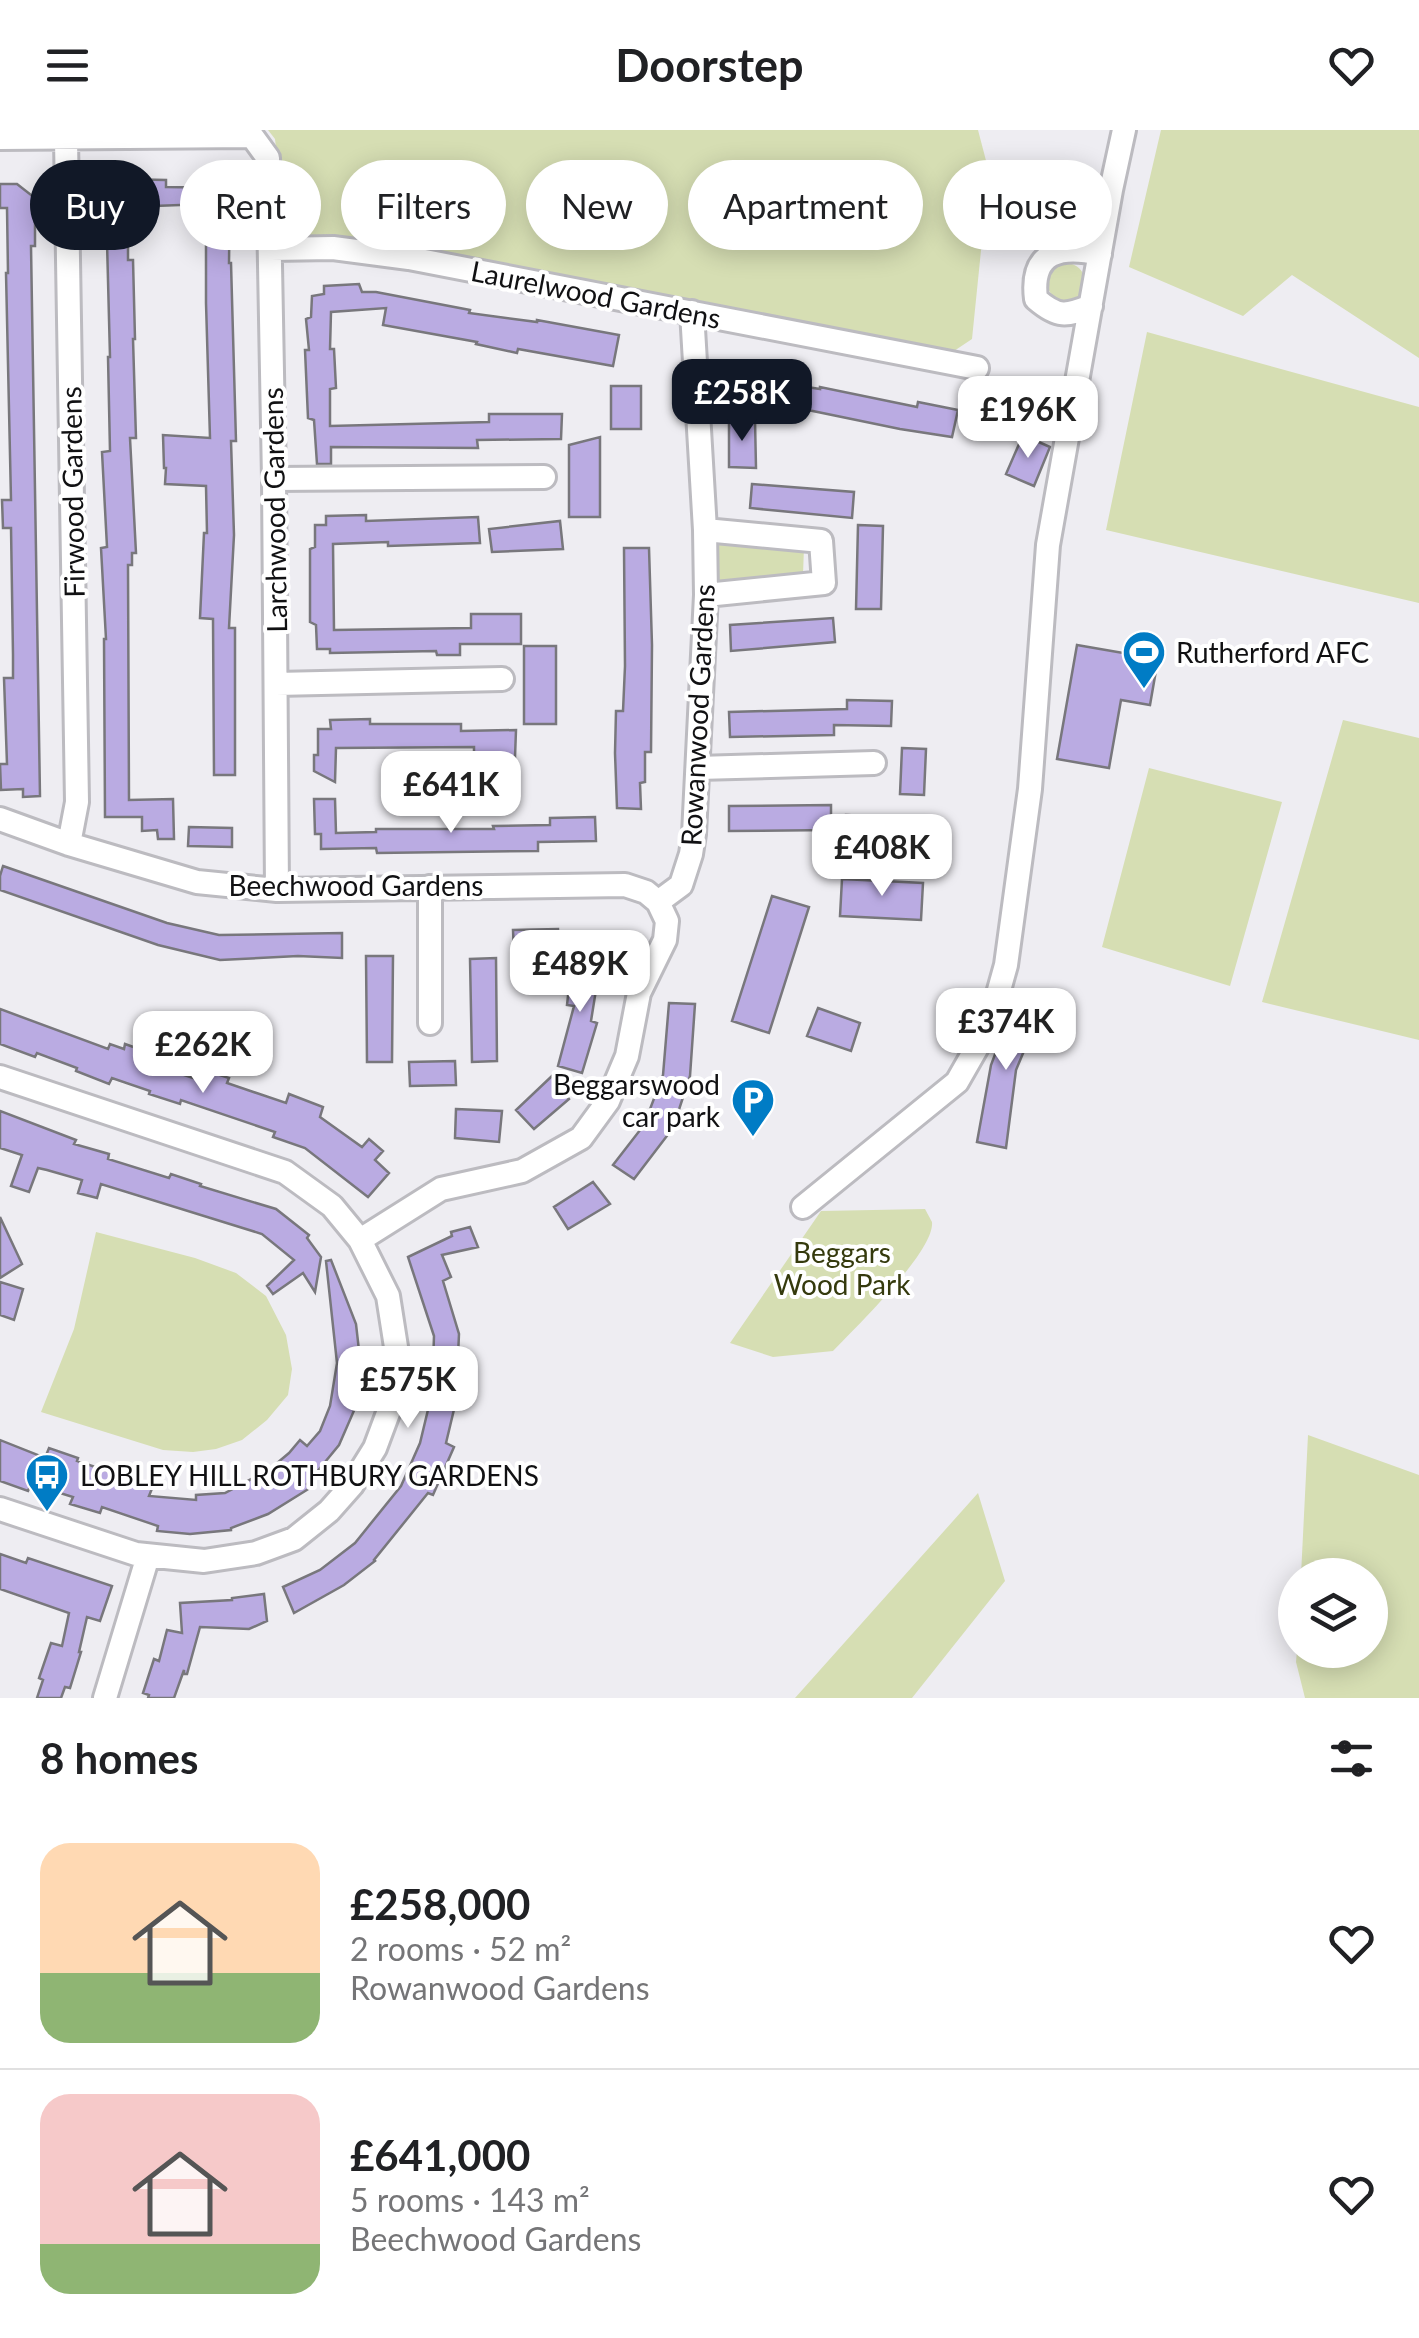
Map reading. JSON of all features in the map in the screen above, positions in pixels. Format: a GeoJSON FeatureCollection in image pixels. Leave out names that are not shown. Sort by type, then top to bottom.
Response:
{"type":"FeatureCollection","features":[{"type":"Feature","properties":{"kind":"street"},"geometry":{"type":"LineString","coordinates":[[802,1207],[957,1082],[989,1026],[1006,964],[1030,790],[1048,545],[1124,130]]}},
{"type":"Feature","properties":{"kind":"street","name":"Larchwood Gardens"},"geometry":{"type":"LineString","coordinates":[[66,138],[252,136],[268,160]]}},
{"type":"Feature","properties":{"kind":"street"},"geometry":{"type":"LineString","coordinates":[[0,138],[66,138]]}},
{"type":"Feature","properties":{"kind":"street","name":"Firwood Gardens"},"geometry":{"type":"LineString","coordinates":[[66,138],[77,802],[69,844]]}},
{"type":"Feature","properties":{"kind":"street","name":"Laurelwood Gardens"},"geometry":{"type":"LineString","coordinates":[[321,248],[409,258],[977,368]]}},
{"type":"Feature","properties":{"kind":"street"},"geometry":{"type":"LineString","coordinates":[[1091,306],[1070,314],[1051,312],[1036,299],[1034,279],[1041,262],[1053,254],[1071,248],[1100,254]]}},
{"type":"Feature","properties":{"kind":"street","name":"Larchwood Gardens"},"geometry":{"type":"LineString","coordinates":[[271,250],[278,890]]}},
{"type":"Feature","properties":{"kind":"street","name":"Rowanwood Gardens"},"geometry":{"type":"LineString","coordinates":[[658,902],[680,885],[691,854],[698,768],[706,595],[692,312]]}},
{"type":"Feature","properties":{"kind":"street"},"geometry":{"type":"LineString","coordinates":[[274,479],[544,477]]}},
{"type":"Feature","properties":{"kind":"street"},"geometry":{"type":"LineString","coordinates":[[705,530],[821,541],[824,583],[706,595]]}},
{"type":"Feature","properties":{"kind":"street"},"geometry":{"type":"LineString","coordinates":[[276,684],[502,679]]}},
{"type":"Feature","properties":{"kind":"street"},"geometry":{"type":"LineString","coordinates":[[698,768],[874,763]]}},
{"type":"Feature","properties":{"kind":"street","name":"Beechwood Gardens"},"geometry":{"type":"LineString","coordinates":[[0,820],[197,882],[278,890],[625,885],[646,892],[658,902]]}},
{"type":"Feature","properties":{"kind":"street"},"geometry":{"type":"LineString","coordinates":[[430,887],[430,1023]]}},
{"type":"Feature","properties":{"kind":"street"},"geometry":{"type":"LineString","coordinates":[[360,1240],[441,1189],[522,1170],[581,1138],[608,1101],[627,1056],[639,992],[665,940],[667,921],[658,902]]}},
{"type":"Feature","properties":{"kind":"street"},"geometry":{"type":"LineString","coordinates":[[0,1077],[285,1172],[332,1206],[360,1240],[388,1296],[396,1347],[394,1397],[375,1448],[329,1511],[294,1538],[256,1553],[204,1561],[148,1556],[0,1509]]}},
{"type":"Feature","properties":{"kind":"street"},"geometry":{"type":"LineString","coordinates":[[105,1698],[148,1556]]}},
{"type":"Feature","properties":{"kind":"green space"},"geometry":{"type":"Polygon","coordinates":[[[268,130],[978,130],[986,160],[943,160],[943,250],[981,250],[972,339],[951,353],[611,287],[394,250],[506,250],[506,160],[341,160],[341,241],[321,238],[321,160],[277,160],[275,139],[268,130]]]}},
{"type":"Feature","properties":{"kind":"green space"},"geometry":{"type":"Polygon","coordinates":[[[1161,130],[1419,130],[1419,358],[1292,275],[1243,316],[1129,267],[1161,130]]]}},
{"type":"Feature","properties":{"kind":"green space"},"geometry":{"type":"Polygon","coordinates":[[[1066,263],[1080,268],[1085,282],[1080,296],[1066,301],[1052,296],[1047,282],[1052,268],[1066,263]]]}},
{"type":"Feature","properties":{"kind":"green space"},"geometry":{"type":"Polygon","coordinates":[[[1147,332],[1419,407],[1419,603],[1106,530],[1147,332]]]}},
{"type":"Feature","properties":{"kind":"green space"},"geometry":{"type":"Polygon","coordinates":[[[713,541],[804,547],[803,575],[714,583],[713,541]]]}},
{"type":"Feature","properties":{"kind":"green space"},"geometry":{"type":"Polygon","coordinates":[[[1343,720],[1419,738],[1419,1040],[1262,1002],[1343,720]]]}},
{"type":"Feature","properties":{"kind":"green space"},"geometry":{"type":"Polygon","coordinates":[[[1149,768],[1282,802],[1230,986],[1102,947],[1149,768]]]}},
{"type":"Feature","properties":{"kind":"green space","name":"Beggars Wood Park"},"geometry":{"type":"Polygon","coordinates":[[[925,1209],[932,1222],[921,1251],[892,1289],[833,1351],[773,1357],[730,1343],[821,1211],[925,1209]]]}},
{"type":"Feature","properties":{"kind":"green space"},"geometry":{"type":"Polygon","coordinates":[[[96,1232],[236,1273],[266,1296],[286,1335],[292,1369],[288,1395],[267,1420],[242,1440],[193,1452],[163,1450],[41,1412],[74,1329],[96,1232]]]}},
{"type":"Feature","properties":{"kind":"green space"},"geometry":{"type":"Polygon","coordinates":[[[1308,1435],[1419,1475],[1419,1698],[1305,1698],[1298,1668],[1388,1668],[1388,1558],[1302,1558],[1308,1435]]]}},
{"type":"Feature","properties":{"kind":"green space"},"geometry":{"type":"Polygon","coordinates":[[[978,1493],[1005,1581],[912,1698],[795,1698],[978,1493]]]}},
{"type":"Feature","properties":{"kind":"building"},"geometry":{"type":"Polygon","coordinates":[[[160,180],[166,180],[166,187],[180,187],[180,205],[160,206],[160,180]]]}},
{"type":"Feature","properties":{"kind":"building"},"geometry":{"type":"Polygon","coordinates":[[[0,184],[17,184],[30,194],[40,796],[23,797],[23,789],[1,790],[0,764],[7,764],[4,678],[13,678],[13,655],[11,528],[3,528],[2,500],[11,500],[7,208],[0,208],[0,184]]]}},
{"type":"Feature","properties":{"kind":"building"},"geometry":{"type":"Polygon","coordinates":[[[107,250],[128,250],[128,260],[133,260],[136,438],[130,438],[136,553],[132,553],[132,565],[128,565],[129,800],[173,799],[174,839],[158,839],[157,830],[142,831],[142,817],[105,817],[106,639],[101,548],[107,547],[102,452],[110,451],[107,250]]]}},
{"type":"Feature","properties":{"kind":"building"},"geometry":{"type":"Polygon","coordinates":[[[206,250],[229,250],[236,441],[231,441],[234,535],[229,628],[235,628],[235,775],[214,775],[213,619],[200,618],[207,533],[206,486],[165,484],[164,468],[163,435],[210,438],[206,250]]]}},
{"type":"Feature","properties":{"kind":"building"},"geometry":{"type":"Polygon","coordinates":[[[359,284],[362,292],[470,310],[469,313],[619,335],[613,366],[518,349],[517,353],[383,325],[386,308],[331,312],[330,349],[334,349],[336,388],[330,389],[330,426],[489,422],[489,414],[562,414],[561,439],[477,440],[478,448],[331,447],[331,464],[317,464],[314,420],[308,418],[306,319],[311,317],[312,296],[324,294],[324,286],[359,284]]]}},
{"type":"Feature","properties":{"kind":"building"},"geometry":{"type":"Polygon","coordinates":[[[768,381],[820,387],[917,407],[918,402],[958,410],[952,437],[803,409],[801,417],[763,410],[768,381]]]}},
{"type":"Feature","properties":{"kind":"building"},"geometry":{"type":"Polygon","coordinates":[[[611,386],[641,386],[641,429],[611,429],[611,386]]]}},
{"type":"Feature","properties":{"kind":"building"},"geometry":{"type":"Polygon","coordinates":[[[729,420],[755,420],[756,468],[729,467],[729,420]]]}},
{"type":"Feature","properties":{"kind":"building"},"geometry":{"type":"Polygon","coordinates":[[[1023,435],[1050,447],[1034,486],[1006,474],[1023,435]]]}},
{"type":"Feature","properties":{"kind":"building"},"geometry":{"type":"Polygon","coordinates":[[[600,437],[600,517],[569,517],[569,445],[600,437]]]}},
{"type":"Feature","properties":{"kind":"building"},"geometry":{"type":"Polygon","coordinates":[[[752,484],[854,492],[852,518],[750,508],[752,484]]]}},
{"type":"Feature","properties":{"kind":"building"},"geometry":{"type":"Polygon","coordinates":[[[366,515],[366,521],[478,517],[480,543],[333,544],[334,630],[471,628],[471,614],[521,614],[521,644],[460,644],[460,655],[437,655],[436,651],[330,653],[330,649],[317,649],[316,625],[310,622],[310,549],[315,547],[315,525],[326,525],[326,516],[366,515]]]}},
{"type":"Feature","properties":{"kind":"building"},"geometry":{"type":"Polygon","coordinates":[[[560,521],[563,549],[492,552],[489,529],[560,521]]]}},
{"type":"Feature","properties":{"kind":"building"},"geometry":{"type":"Polygon","coordinates":[[[858,525],[883,526],[881,609],[856,609],[858,525]]]}},
{"type":"Feature","properties":{"kind":"building"},"geometry":{"type":"Polygon","coordinates":[[[624,548],[649,548],[651,752],[645,752],[641,809],[617,808],[616,711],[623,711],[625,666],[624,548]]]}},
{"type":"Feature","properties":{"kind":"building"},"geometry":{"type":"Polygon","coordinates":[[[833,618],[835,642],[731,651],[730,625],[833,618]]]}},
{"type":"Feature","properties":{"kind":"building"},"geometry":{"type":"Polygon","coordinates":[[[1077,645],[1158,659],[1150,705],[1121,700],[1109,768],[1057,759],[1077,645]]]}},
{"type":"Feature","properties":{"kind":"building"},"geometry":{"type":"Polygon","coordinates":[[[524,646],[556,646],[556,724],[524,724],[524,646]]]}},
{"type":"Feature","properties":{"kind":"building"},"geometry":{"type":"Polygon","coordinates":[[[847,700],[892,701],[891,726],[834,725],[834,735],[730,737],[729,712],[847,709],[847,700]]]}},
{"type":"Feature","properties":{"kind":"building"},"geometry":{"type":"Polygon","coordinates":[[[370,719],[370,724],[461,724],[461,731],[516,730],[515,757],[474,758],[474,747],[336,748],[335,782],[314,771],[318,729],[331,729],[330,720],[370,719]]]}},
{"type":"Feature","properties":{"kind":"building"},"geometry":{"type":"Polygon","coordinates":[[[902,748],[926,749],[924,795],[900,794],[902,748]]]}},
{"type":"Feature","properties":{"kind":"building"},"geometry":{"type":"Polygon","coordinates":[[[314,799],[335,799],[336,833],[494,829],[493,826],[550,825],[550,818],[595,817],[596,841],[538,842],[538,851],[377,853],[376,848],[321,849],[321,834],[315,834],[314,799]]]}},
{"type":"Feature","properties":{"kind":"building"},"geometry":{"type":"Polygon","coordinates":[[[831,805],[831,830],[729,831],[729,806],[831,805]]]}},
{"type":"Feature","properties":{"kind":"building"},"geometry":{"type":"Polygon","coordinates":[[[846,815],[890,817],[890,841],[845,839],[846,815]]]}},
{"type":"Feature","properties":{"kind":"building"},"geometry":{"type":"Polygon","coordinates":[[[189,827],[232,828],[232,847],[188,846],[189,827]]]}},
{"type":"Feature","properties":{"kind":"building"},"geometry":{"type":"Polygon","coordinates":[[[3,866],[167,923],[219,935],[342,933],[342,958],[220,960],[158,945],[0,890],[3,866]]]}},
{"type":"Feature","properties":{"kind":"building"},"geometry":{"type":"Polygon","coordinates":[[[842,879],[923,883],[921,920],[840,916],[842,879]]]}},
{"type":"Feature","properties":{"kind":"building"},"geometry":{"type":"Polygon","coordinates":[[[772,896],[809,907],[769,1033],[732,1021],[772,896]]]}},
{"type":"Feature","properties":{"kind":"building"},"geometry":{"type":"Polygon","coordinates":[[[558,929],[559,953],[514,953],[513,930],[558,929]]]}},
{"type":"Feature","properties":{"kind":"building"},"geometry":{"type":"Polygon","coordinates":[[[366,956],[393,956],[392,1062],[367,1062],[366,956]]]}},
{"type":"Feature","properties":{"kind":"building"},"geometry":{"type":"Polygon","coordinates":[[[496,958],[497,1061],[472,1062],[470,959],[496,958]]]}},
{"type":"Feature","properties":{"kind":"building"},"geometry":{"type":"Polygon","coordinates":[[[572,960],[600,965],[591,1021],[597,1023],[582,1073],[558,1066],[574,1006],[567,1005],[572,960]]]}},
{"type":"Feature","properties":{"kind":"building"},"geometry":{"type":"Polygon","coordinates":[[[1017,996],[1042,1008],[1016,1070],[1006,1148],[977,1142],[991,1065],[1017,996]]]}},
{"type":"Feature","properties":{"kind":"building"},"geometry":{"type":"Polygon","coordinates":[[[669,1003],[695,1004],[690,1076],[673,1128],[634,1179],[613,1165],[644,1125],[663,1075],[669,1003]]]}},
{"type":"Feature","properties":{"kind":"building"},"geometry":{"type":"Polygon","coordinates":[[[818,1008],[860,1023],[851,1051],[807,1036],[818,1008]]]}},
{"type":"Feature","properties":{"kind":"building"},"geometry":{"type":"Polygon","coordinates":[[[0,1009],[108,1049],[110,1044],[124,1049],[125,1044],[156,1055],[155,1058],[175,1065],[172,1071],[208,1083],[211,1072],[229,1078],[227,1083],[286,1103],[289,1094],[323,1107],[320,1117],[362,1147],[369,1139],[383,1151],[375,1160],[389,1173],[368,1197],[305,1148],[273,1137],[275,1132],[181,1100],[180,1104],[149,1094],[150,1091],[112,1078],[109,1084],[37,1053],[35,1057],[0,1044],[0,1009]]]}},
{"type":"Feature","properties":{"kind":"building"},"geometry":{"type":"Polygon","coordinates":[[[455,1061],[456,1085],[410,1086],[409,1062],[455,1061]]]}},
{"type":"Feature","properties":{"kind":"building"},"geometry":{"type":"Polygon","coordinates":[[[552,1076],[569,1099],[534,1129],[516,1110],[552,1076]]]}},
{"type":"Feature","properties":{"kind":"building"},"geometry":{"type":"Polygon","coordinates":[[[456,1109],[502,1111],[499,1142],[455,1138],[456,1109]]]}},
{"type":"Feature","properties":{"kind":"building"},"geometry":{"type":"Polygon","coordinates":[[[0,1111],[76,1140],[74,1144],[109,1154],[108,1159],[169,1178],[171,1174],[276,1209],[309,1235],[307,1238],[321,1257],[315,1292],[303,1273],[273,1294],[267,1286],[294,1260],[262,1234],[101,1184],[97,1198],[78,1193],[82,1180],[38,1168],[29,1192],[11,1186],[22,1155],[0,1148],[0,1111]]]}},
{"type":"Feature","properties":{"kind":"building"},"geometry":{"type":"Polygon","coordinates":[[[593,1182],[610,1204],[568,1229],[554,1207],[593,1182]]]}},
{"type":"Feature","properties":{"kind":"building"},"geometry":{"type":"Polygon","coordinates":[[[0,1217],[22,1264],[0,1278],[0,1217]]]}},
{"type":"Feature","properties":{"kind":"building"},"geometry":{"type":"Polygon","coordinates":[[[470,1227],[478,1247],[442,1255],[451,1277],[443,1281],[459,1334],[456,1401],[446,1443],[454,1447],[433,1495],[428,1493],[375,1561],[344,1585],[294,1613],[283,1587],[320,1570],[355,1543],[401,1486],[420,1443],[432,1393],[434,1336],[408,1257],[452,1236],[451,1232],[470,1227]]]}},
{"type":"Feature","properties":{"kind":"building"},"geometry":{"type":"Polygon","coordinates":[[[331,1260],[356,1324],[361,1368],[356,1406],[339,1445],[307,1484],[310,1488],[268,1514],[231,1530],[190,1534],[157,1531],[158,1526],[102,1507],[100,1513],[70,1504],[73,1497],[31,1484],[28,1491],[0,1481],[0,1440],[45,1458],[49,1448],[153,1486],[149,1496],[196,1500],[196,1495],[225,1493],[270,1469],[300,1440],[307,1446],[320,1431],[330,1406],[337,1363],[326,1261],[331,1260]]]}},
{"type":"Feature","properties":{"kind":"building"},"geometry":{"type":"Polygon","coordinates":[[[0,1282],[23,1289],[14,1320],[0,1315],[0,1282]]]}},
{"type":"Feature","properties":{"kind":"building"},"geometry":{"type":"Polygon","coordinates":[[[0,1554],[26,1563],[28,1558],[112,1586],[100,1621],[87,1617],[70,1688],[65,1687],[61,1698],[37,1698],[51,1643],[62,1646],[69,1613],[0,1589],[0,1554]]]}},
{"type":"Feature","properties":{"kind":"building"},"geometry":{"type":"Polygon","coordinates":[[[264,1594],[267,1621],[249,1629],[200,1627],[187,1674],[184,1670],[174,1698],[148,1698],[143,1693],[154,1659],[159,1661],[167,1630],[182,1633],[180,1603],[264,1594]]]}},
{"type":"Feature","properties":{"kind":"place","name":"Rutherford AFC"},"geometry":{"type":"Point","coordinates":[1144,690]}},
{"type":"Feature","properties":{"kind":"place","name":"Beggarswood car park"},"geometry":{"type":"Point","coordinates":[753,1138]}},
{"type":"Feature","properties":{"kind":"place","name":"LOBLEY HILL ROTHBURY GARDENS"},"geometry":{"type":"Point","coordinates":[47,1513]}}]}
